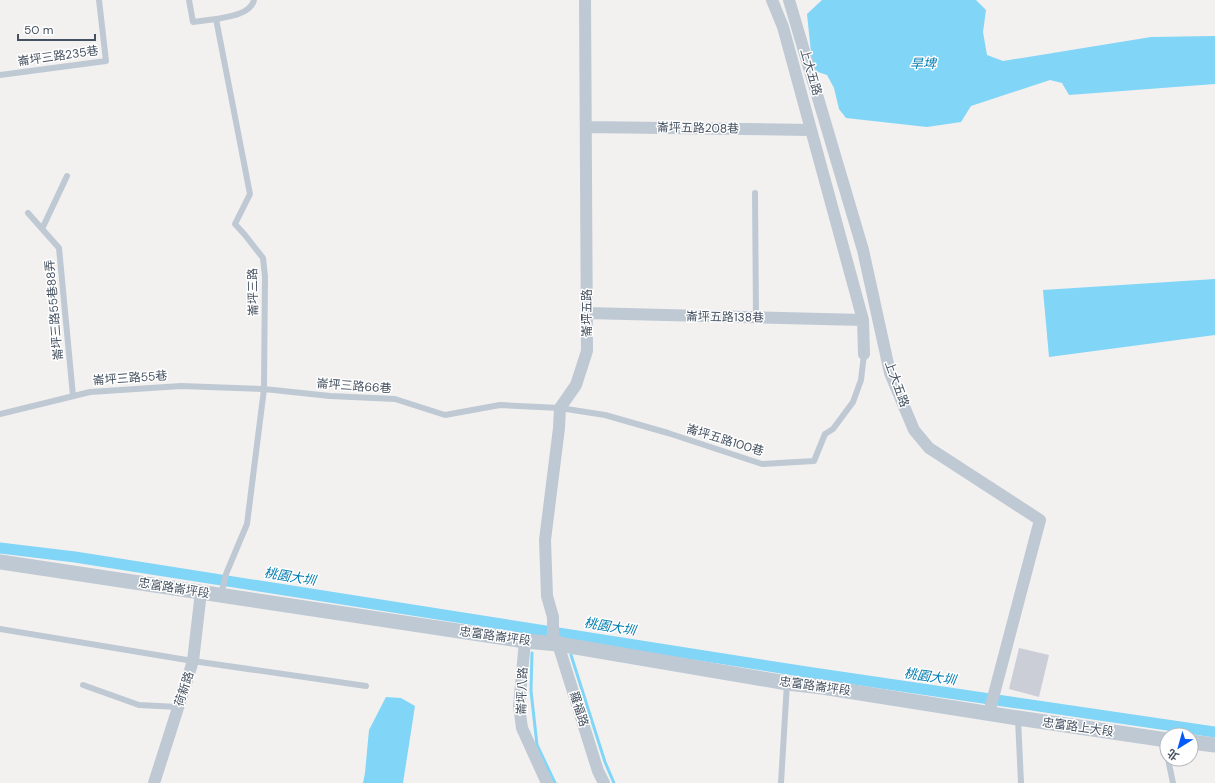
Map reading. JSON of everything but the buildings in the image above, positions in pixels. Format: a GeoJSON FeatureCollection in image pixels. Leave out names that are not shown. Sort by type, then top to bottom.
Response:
{"type":"FeatureCollection","features":[{"type":"Feature","properties":{"kind":"street","name":"崙坪五路"},"geometry":{"type":"LineString","coordinates":[[553,617],[547,596],[545,540],[560,408],[576,385],[587,351],[585,0]]}},
{"type":"Feature","properties":{"kind":"street"},"geometry":{"type":"LineString","coordinates":[[772,0],[783,27],[863,320],[864,354]]}},
{"type":"Feature","properties":{"kind":"street","name":"上大五路"},"geometry":{"type":"LineString","coordinates":[[789,0],[863,250],[890,373],[914,430],[929,448],[1040,520],[990,711]]}},
{"type":"Feature","properties":{"kind":"street","name":"崙坪五路208巷"},"geometry":{"type":"LineString","coordinates":[[586,127],[811,130]]}},
{"type":"Feature","properties":{"kind":"street","name":"崙坪五路138巷"},"geometry":{"type":"LineString","coordinates":[[587,313],[863,320]]}},
{"type":"Feature","properties":{"kind":"street","name":"忠富路崙坪段"},"geometry":{"type":"LineString","coordinates":[[0,562],[200,592],[221,593],[525,641],[555,640],[787,683],[990,711]]}},
{"type":"Feature","properties":{"kind":"street","name":"荷新路"},"geometry":{"type":"LineString","coordinates":[[154,783],[193,661],[200,592]]}},
{"type":"Feature","properties":{"kind":"street","name":"羅福路"},"geometry":{"type":"LineString","coordinates":[[553,617],[555,640],[598,770],[604,783]]}},
{"type":"Feature","properties":{"kind":"street","name":"崙坪八路"},"geometry":{"type":"LineString","coordinates":[[525,641],[519,706],[522,728],[547,783]]}},
{"type":"Feature","properties":{"kind":"street","name":"忠富路上大段"},"geometry":{"type":"LineString","coordinates":[[990,711],[1018,718],[1159,739]]}},
{"type":"Feature","properties":{"kind":"street"},"geometry":{"type":"LineString","coordinates":[[1199,743],[1215,745]]}},
{"type":"Feature","properties":{"kind":"lane","name":"崙坪三路235巷"},"geometry":{"type":"LineString","coordinates":[[0,76],[106,61],[99,0]]}},
{"type":"Feature","properties":{"kind":"lane"},"geometry":{"type":"LineString","coordinates":[[189,0],[193,22],[241,14],[253,4],[254,0]]}},
{"type":"Feature","properties":{"kind":"lane","name":"崙坪三路"},"geometry":{"type":"LineString","coordinates":[[216,19],[250,194],[235,224],[263,258],[265,276],[264,389],[247,524],[226,574],[221,593]]}},
{"type":"Feature","properties":{"kind":"lane"},"geometry":{"type":"LineString","coordinates":[[42,229],[67,176]]}},
{"type":"Feature","properties":{"kind":"lane"},"geometry":{"type":"LineString","coordinates":[[755,193],[756,317]]}},
{"type":"Feature","properties":{"kind":"lane","name":"崙坪三路55巷88弄"},"geometry":{"type":"LineString","coordinates":[[28,213],[59,248],[73,396]]}},
{"type":"Feature","properties":{"kind":"lane","name":"崙坪五路100巷"},"geometry":{"type":"LineString","coordinates":[[560,408],[605,415],[668,433],[762,464],[814,461],[825,434],[833,428],[853,402],[861,380],[864,354]]}},
{"type":"Feature","properties":{"kind":"lane","name":"崙坪三路55巷"},"geometry":{"type":"LineString","coordinates":[[0,414],[90,392],[181,386],[264,389]]}},
{"type":"Feature","properties":{"kind":"lane","name":"崙坪三路66巷"},"geometry":{"type":"LineString","coordinates":[[264,389],[330,396],[395,399],[445,415],[500,405],[560,408]]}},
{"type":"Feature","properties":{"kind":"lane"},"geometry":{"type":"LineString","coordinates":[[0,629],[193,661],[366,686]]}},
{"type":"Feature","properties":{"kind":"lane"},"geometry":{"type":"LineString","coordinates":[[781,783],[787,683]]}},
{"type":"Feature","properties":{"kind":"lane"},"geometry":{"type":"LineString","coordinates":[[83,685],[139,705],[178,707]]}},
{"type":"Feature","properties":{"kind":"lane"},"geometry":{"type":"LineString","coordinates":[[1018,718],[1021,783]]}},
{"type":"Feature","properties":{"kind":"lane"},"geometry":{"type":"LineString","coordinates":[[1169,767],[1173,783]]}},
{"type":"Feature","properties":{"kind":"water","name":"旱埤"},"geometry":{"type":"Polygon","coordinates":[[[822,0],[976,0],[986,10],[983,32],[987,55],[1003,61],[1151,37],[1215,36],[1215,84],[1069,95],[1062,83],[1050,80],[971,106],[961,122],[927,127],[846,118],[839,109],[834,88],[827,75],[815,71],[812,62],[807,14],[822,0]]]}},
{"type":"Feature","properties":{"kind":"water"},"geometry":{"type":"Polygon","coordinates":[[[1215,279],[1215,335],[1049,357],[1043,290],[1215,279]]]}},
{"type":"Feature","properties":{"kind":"water"},"geometry":{"type":"Polygon","coordinates":[[[386,697],[401,698],[415,706],[403,783],[363,783],[369,730],[386,697]]]}},
{"type":"Feature","properties":{"kind":"waterway","name":"桃園大圳"},"geometry":{"type":"LineString","coordinates":[[0,548],[75,557],[813,673],[1215,732]]}},
{"type":"Feature","properties":{"kind":"waterway","name":"桃園大圳"},"geometry":{"type":"LineString","coordinates":[[534,633],[535,628]]}},
{"type":"Feature","properties":{"kind":"waterway","name":"桃園大圳"},"geometry":{"type":"LineString","coordinates":[[564,633],[566,638]]}},
{"type":"Feature","properties":{"kind":"waterway"},"geometry":{"type":"LineString","coordinates":[[532,653],[531,691],[537,745],[555,783]]}},
{"type":"Feature","properties":{"kind":"waterway"},"geometry":{"type":"LineString","coordinates":[[571,655],[605,762],[614,783]]}}]}
